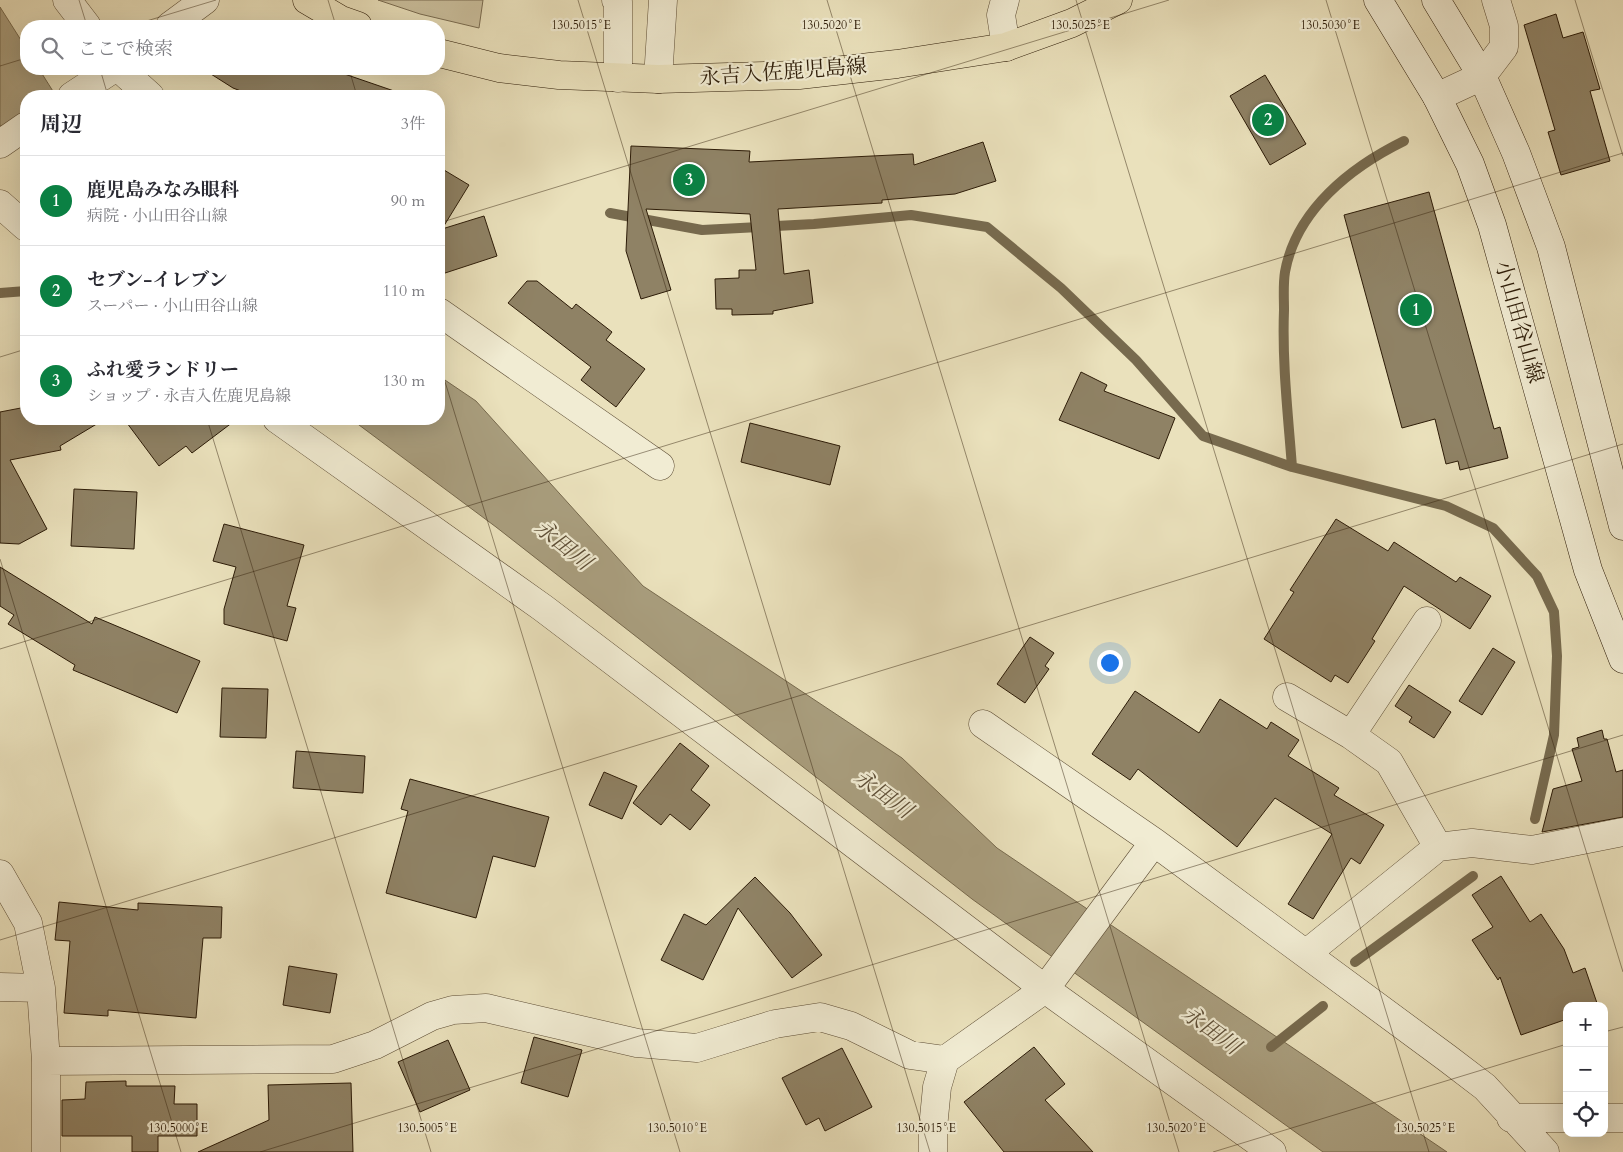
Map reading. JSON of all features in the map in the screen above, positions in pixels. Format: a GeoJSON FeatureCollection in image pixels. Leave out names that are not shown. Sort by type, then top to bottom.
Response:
{"type":"FeatureCollection","features":[{"type":"Feature","properties":{"kind":"main road"},"geometry":{"type":"LineString","coordinates":[[307,0],[341,20]]}},
{"type":"Feature","properties":{"kind":"main road","name":"永吉入佐鹿児島線"},"geometry":{"type":"LineString","coordinates":[[445,54],[500,68],[559,75],[658,80],[798,75],[897,64],[1006,47],[1072,23],[1118,0]]}},
{"type":"Feature","properties":{"kind":"street"},"geometry":{"type":"LineString","coordinates":[[67,0],[82,20]]}},
{"type":"Feature","properties":{"kind":"street"},"geometry":{"type":"LineString","coordinates":[[178,20],[205,0]]}},
{"type":"Feature","properties":{"kind":"street"},"geometry":{"type":"LineString","coordinates":[[616,0],[618,2],[618,78]]}},
{"type":"Feature","properties":{"kind":"street"},"geometry":{"type":"LineString","coordinates":[[658,80],[663,0]]}},
{"type":"Feature","properties":{"kind":"street"},"geometry":{"type":"LineString","coordinates":[[1005,0],[1001,15],[1006,47]]}},
{"type":"Feature","properties":{"kind":"street","name":"小山田谷山線"},"geometry":{"type":"LineString","coordinates":[[1378,0],[1436,97],[1470,164],[1492,225],[1588,570],[1623,659]]}},
{"type":"Feature","properties":{"kind":"street"},"geometry":{"type":"LineString","coordinates":[[1436,0],[1482,76],[1516,153],[1551,247],[1623,526]]}},
{"type":"Feature","properties":{"kind":"street"},"geometry":{"type":"LineString","coordinates":[[1436,97],[1482,76],[1504,47],[1504,26],[1496,0]]}},
{"type":"Feature","properties":{"kind":"street"},"geometry":{"type":"LineString","coordinates":[[81,90],[104,75]]}},
{"type":"Feature","properties":{"kind":"street"},"geometry":{"type":"LineString","coordinates":[[127,75],[143,90]]}},
{"type":"Feature","properties":{"kind":"street"},"geometry":{"type":"LineString","coordinates":[[0,144],[20,130]]}},
{"type":"Feature","properties":{"kind":"street"},"geometry":{"type":"LineString","coordinates":[[0,204],[20,222]]}},
{"type":"Feature","properties":{"kind":"street"},"geometry":{"type":"LineString","coordinates":[[445,316],[660,466]]}},
{"type":"Feature","properties":{"kind":"street"},"geometry":{"type":"LineString","coordinates":[[285,425],[543,608],[1045,989],[1272,1152]]}},
{"type":"Feature","properties":{"kind":"street"},"geometry":{"type":"LineString","coordinates":[[1351,735],[1428,621]]}},
{"type":"Feature","properties":{"kind":"street"},"geometry":{"type":"LineString","coordinates":[[1287,697],[1351,735],[1390,762],[1438,847]]}},
{"type":"Feature","properties":{"kind":"street"},"geometry":{"type":"LineString","coordinates":[[983,724],[1154,842],[1307,953],[1485,1087],[1511,1118],[1545,1152]]}},
{"type":"Feature","properties":{"kind":"street"},"geometry":{"type":"LineString","coordinates":[[1307,953],[1438,847],[1472,843],[1532,850],[1623,832]]}},
{"type":"Feature","properties":{"kind":"street"},"geometry":{"type":"LineString","coordinates":[[933,1152],[937,1087],[945,1060],[1045,989],[1154,842]]}},
{"type":"Feature","properties":{"kind":"street"},"geometry":{"type":"LineString","coordinates":[[0,874],[28,923],[41,988],[46,1061],[46,1152]]}},
{"type":"Feature","properties":{"kind":"street"},"geometry":{"type":"LineString","coordinates":[[0,987],[41,988]]}},
{"type":"Feature","properties":{"kind":"street"},"geometry":{"type":"LineString","coordinates":[[46,1061],[333,1059],[376,1044],[432,1016],[453,1010],[486,1008],[637,1042],[697,1048],[775,1024],[820,1018],[851,1026],[910,1055],[945,1060]]}},
{"type":"Feature","properties":{"kind":"street"},"geometry":{"type":"LineString","coordinates":[[1511,1118],[1563,1118]]}},
{"type":"Feature","properties":{"kind":"street"},"geometry":{"type":"LineString","coordinates":[[1608,1118],[1623,1118]]}},
{"type":"Feature","properties":{"kind":"shaded area"},"geometry":{"type":"Polygon","coordinates":[[[378,0],[483,0],[479,28],[420,14],[378,0]]]}},
{"type":"Feature","properties":{"kind":"water"},"geometry":{"type":"Polygon","coordinates":[[[0,7],[20,39],[20,75],[43,75],[52,90],[20,90],[20,143],[0,125],[0,7]]]}},
{"type":"Feature","properties":{"kind":"water","name":"永田川"},"geometry":{"type":"Polygon","coordinates":[[[445,380],[476,401],[643,586],[902,758],[997,848],[1447,1152],[1323,1152],[972,899],[496,527],[359,425],[445,425],[445,380]]]}},
{"type":"Feature","properties":{"kind":"building"},"geometry":{"type":"Polygon","coordinates":[[[1556,14],[1563,38],[1583,32],[1600,89],[1590,91],[1610,161],[1561,175],[1548,132],[1555,130],[1524,25],[1556,14]]]}},
{"type":"Feature","properties":{"kind":"building"},"geometry":{"type":"Polygon","coordinates":[[[212,75],[347,75],[391,90],[238,90],[212,75]]]}},
{"type":"Feature","properties":{"kind":"building"},"geometry":{"type":"Polygon","coordinates":[[[1265,75],[1306,144],[1270,165],[1230,96],[1265,75]]]}},
{"type":"Feature","properties":{"kind":"building"},"geometry":{"type":"Polygon","coordinates":[[[983,142],[996,181],[955,194],[882,200],[882,203],[778,209],[784,274],[809,270],[813,303],[773,311],[773,314],[732,315],[732,309],[716,309],[715,279],[739,278],[739,270],[756,270],[750,214],[646,209],[671,290],[641,299],[626,251],[631,146],[750,151],[749,162],[913,154],[914,165],[983,142]]]}},
{"type":"Feature","properties":{"kind":"building"},"geometry":{"type":"Polygon","coordinates":[[[445,171],[469,185],[445,224],[445,171]]]}},
{"type":"Feature","properties":{"kind":"building"},"geometry":{"type":"Polygon","coordinates":[[[1429,192],[1494,429],[1500,427],[1508,458],[1460,470],[1458,461],[1446,464],[1435,419],[1402,428],[1344,215],[1429,192]]]}},
{"type":"Feature","properties":{"kind":"building"},"geometry":{"type":"Polygon","coordinates":[[[484,216],[497,256],[445,273],[445,228],[484,216]]]}},
{"type":"Feature","properties":{"kind":"building"},"geometry":{"type":"Polygon","coordinates":[[[527,281],[537,281],[572,309],[576,304],[612,332],[606,340],[645,369],[616,407],[581,380],[591,367],[508,303],[527,281]]]}},
{"type":"Feature","properties":{"kind":"building"},"geometry":{"type":"Polygon","coordinates":[[[1081,372],[1107,385],[1104,391],[1175,418],[1159,459],[1059,420],[1081,372]]]}},
{"type":"Feature","properties":{"kind":"building"},"geometry":{"type":"Polygon","coordinates":[[[20,408],[20,425],[95,425],[60,446],[61,450],[10,460],[47,529],[19,544],[0,543],[0,412],[20,408]]]}},
{"type":"Feature","properties":{"kind":"building"},"geometry":{"type":"Polygon","coordinates":[[[750,423],[840,446],[830,485],[741,462],[750,423]]]}},
{"type":"Feature","properties":{"kind":"building"},"geometry":{"type":"Polygon","coordinates":[[[128,425],[229,425],[192,453],[186,446],[159,466],[128,425]]]}},
{"type":"Feature","properties":{"kind":"building"},"geometry":{"type":"Polygon","coordinates":[[[74,489],[137,492],[134,549],[71,546],[74,489]]]}},
{"type":"Feature","properties":{"kind":"building"},"geometry":{"type":"Polygon","coordinates":[[[1336,519],[1388,551],[1394,542],[1456,582],[1460,577],[1491,596],[1470,629],[1404,586],[1372,639],[1375,641],[1348,683],[1335,675],[1331,682],[1264,639],[1294,592],[1290,590],[1336,519]]]}},
{"type":"Feature","properties":{"kind":"building"},"geometry":{"type":"Polygon","coordinates":[[[224,524],[304,545],[287,606],[296,608],[287,641],[224,624],[224,609],[236,567],[213,561],[224,524]]]}},
{"type":"Feature","properties":{"kind":"building"},"geometry":{"type":"Polygon","coordinates":[[[0,567],[92,624],[95,617],[200,661],[177,713],[73,670],[75,665],[8,624],[14,615],[0,606],[0,567]]]}},
{"type":"Feature","properties":{"kind":"building"},"geometry":{"type":"Polygon","coordinates":[[[1030,637],[1054,653],[1045,666],[1049,669],[1025,703],[997,684],[1030,637]]]}},
{"type":"Feature","properties":{"kind":"building"},"geometry":{"type":"Polygon","coordinates":[[[1493,648],[1515,662],[1482,715],[1459,701],[1493,648]]]}},
{"type":"Feature","properties":{"kind":"building"},"geometry":{"type":"Polygon","coordinates":[[[1409,685],[1451,712],[1434,738],[1409,722],[1412,717],[1395,706],[1409,685]]]}},
{"type":"Feature","properties":{"kind":"building"},"geometry":{"type":"Polygon","coordinates":[[[222,688],[268,689],[266,738],[220,737],[222,688]]]}},
{"type":"Feature","properties":{"kind":"building"},"geometry":{"type":"Polygon","coordinates":[[[1135,691],[1199,733],[1220,699],[1267,729],[1271,722],[1299,740],[1288,756],[1339,788],[1334,795],[1384,825],[1360,864],[1351,858],[1313,919],[1288,904],[1332,834],[1275,798],[1237,847],[1138,769],[1130,780],[1092,754],[1135,691]]]}},
{"type":"Feature","properties":{"kind":"building"},"geometry":{"type":"Polygon","coordinates":[[[1602,730],[1604,739],[1607,739],[1616,772],[1623,770],[1623,817],[1542,832],[1553,789],[1582,781],[1572,749],[1579,747],[1577,738],[1602,730]]]}},
{"type":"Feature","properties":{"kind":"building"},"geometry":{"type":"Polygon","coordinates":[[[680,743],[709,766],[691,790],[710,805],[690,830],[670,814],[661,825],[633,803],[680,743]]]}},
{"type":"Feature","properties":{"kind":"building"},"geometry":{"type":"Polygon","coordinates":[[[296,751],[365,756],[363,793],[293,788],[296,751]]]}},
{"type":"Feature","properties":{"kind":"building"},"geometry":{"type":"Polygon","coordinates":[[[604,772],[637,786],[622,819],[589,805],[604,772]]]}},
{"type":"Feature","properties":{"kind":"building"},"geometry":{"type":"Polygon","coordinates":[[[410,779],[549,817],[535,867],[493,856],[476,918],[386,893],[408,811],[401,809],[410,779]]]}},
{"type":"Feature","properties":{"kind":"building"},"geometry":{"type":"Polygon","coordinates":[[[1501,876],[1530,922],[1541,914],[1564,949],[1573,973],[1585,968],[1597,1002],[1563,1002],[1563,1020],[1521,1035],[1500,977],[1498,980],[1472,940],[1493,927],[1472,895],[1501,876]]]}},
{"type":"Feature","properties":{"kind":"building"},"geometry":{"type":"Polygon","coordinates":[[[755,877],[790,913],[822,955],[792,978],[738,908],[703,980],[661,960],[684,914],[706,925],[755,877]]]}},
{"type":"Feature","properties":{"kind":"building"},"geometry":{"type":"Polygon","coordinates":[[[59,902],[138,910],[138,903],[222,907],[221,938],[203,938],[196,1018],[108,1010],[108,1016],[64,1013],[70,941],[55,940],[59,902]]]}},
{"type":"Feature","properties":{"kind":"building"},"geometry":{"type":"Polygon","coordinates":[[[289,966],[337,974],[330,1013],[283,1005],[289,966]]]}},
{"type":"Feature","properties":{"kind":"building"},"geometry":{"type":"Polygon","coordinates":[[[534,1037],[582,1050],[568,1097],[521,1083],[534,1037]]]}},
{"type":"Feature","properties":{"kind":"building"},"geometry":{"type":"Polygon","coordinates":[[[448,1040],[470,1090],[420,1112],[398,1062],[448,1040]]]}},
{"type":"Feature","properties":{"kind":"building"},"geometry":{"type":"Polygon","coordinates":[[[1034,1047],[1065,1084],[1045,1100],[1093,1152],[1004,1152],[964,1102],[1034,1047]]]}},
{"type":"Feature","properties":{"kind":"building"},"geometry":{"type":"Polygon","coordinates":[[[842,1048],[872,1107],[825,1131],[819,1118],[806,1125],[782,1078],[842,1048]]]}},
{"type":"Feature","properties":{"kind":"building"},"geometry":{"type":"Polygon","coordinates":[[[126,1081],[126,1086],[175,1086],[174,1104],[197,1104],[197,1136],[158,1136],[158,1152],[132,1152],[132,1136],[62,1136],[62,1100],[85,1099],[86,1082],[126,1081]]]}},
{"type":"Feature","properties":{"kind":"building"},"geometry":{"type":"Polygon","coordinates":[[[351,1083],[353,1152],[198,1152],[269,1120],[268,1085],[351,1083]]]}},
{"type":"Feature","properties":{"kind":"waterway"},"geometry":{"type":"LineString","coordinates":[[1292,467],[1284,349],[1284,277],[1291,250],[1301,229],[1329,193],[1365,164],[1404,141]]}},
{"type":"Feature","properties":{"kind":"waterway"},"geometry":{"type":"LineString","coordinates":[[610,213],[702,230],[814,224],[911,215],[987,227],[1061,288],[1136,360],[1203,436],[1292,467],[1446,506],[1493,528],[1537,576],[1554,612],[1557,656],[1554,735],[1535,819]]}},
{"type":"Feature","properties":{"kind":"waterway"},"geometry":{"type":"LineString","coordinates":[[0,293],[20,291]]}},
{"type":"Feature","properties":{"kind":"waterway"},"geometry":{"type":"LineString","coordinates":[[1355,962],[1473,876]]}},
{"type":"Feature","properties":{"kind":"waterway"},"geometry":{"type":"LineString","coordinates":[[1271,1047],[1323,1006]]}},
{"type":"Feature","properties":{"kind":"place","name":"セブン-イレブン"},"geometry":{"type":"Point","coordinates":[1268,120]}},
{"type":"Feature","properties":{"kind":"place","name":"ふれ愛ランドリー"},"geometry":{"type":"Point","coordinates":[689,180]}},
{"type":"Feature","properties":{"kind":"place","name":"鹿児島みなみ眼科"},"geometry":{"type":"Point","coordinates":[1416,310]}}]}
